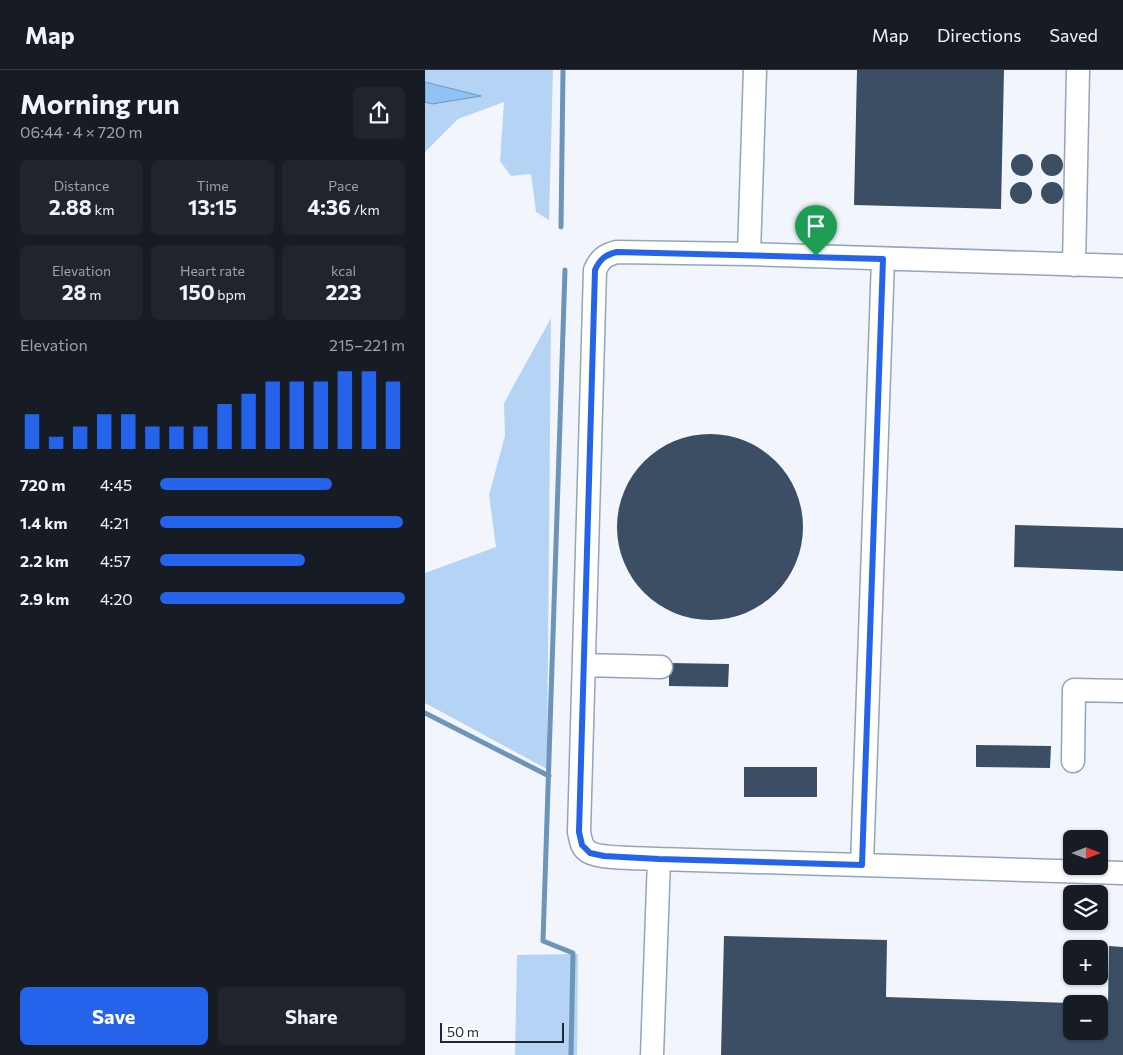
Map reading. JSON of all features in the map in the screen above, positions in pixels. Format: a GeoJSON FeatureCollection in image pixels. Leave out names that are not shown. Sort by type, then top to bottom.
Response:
{"type":"FeatureCollection","features":[{"type":"Feature","properties":{"kind":"lane"},"geometry":{"type":"LineString","coordinates":[[749,254],[755,70]]}},
{"type":"Feature","properties":{"kind":"lane"},"geometry":{"type":"LineString","coordinates":[[1074,265],[1078,70]]}},
{"type":"Feature","properties":{"kind":"lane"},"geometry":{"type":"LineString","coordinates":[[1123,266],[749,254],[617,252],[607,254],[599,261],[595,270],[579,832],[582,845],[590,853],[659,859],[1123,873]]}},
{"type":"Feature","properties":{"kind":"lane"},"geometry":{"type":"LineString","coordinates":[[862,865],[883,259]]}},
{"type":"Feature","properties":{"kind":"lane"},"geometry":{"type":"LineString","coordinates":[[584,665],[661,667]]}},
{"type":"Feature","properties":{"kind":"lane"},"geometry":{"type":"LineString","coordinates":[[1073,761],[1074,690],[1123,691]]}},
{"type":"Feature","properties":{"kind":"lane"},"geometry":{"type":"LineString","coordinates":[[652,1055],[659,859]]}},
{"type":"Feature","properties":{"kind":"shaded area"},"geometry":{"type":"Polygon","coordinates":[[[425,70],[553,70],[549,220],[536,212],[531,174],[511,176],[500,161],[504,102],[458,119],[425,152],[425,102],[432,104],[480,96],[425,82],[425,70]]]}},
{"type":"Feature","properties":{"kind":"shaded area"},"geometry":{"type":"Polygon","coordinates":[[[425,82],[481,96],[432,104],[425,102],[425,82]]]}},
{"type":"Feature","properties":{"kind":"shaded area"},"geometry":{"type":"Polygon","coordinates":[[[551,318],[547,769],[425,703],[425,573],[496,547],[489,495],[505,436],[504,403],[551,318]]]}},
{"type":"Feature","properties":{"kind":"shaded area"},"geometry":{"type":"Polygon","coordinates":[[[578,954],[577,1055],[515,1055],[517,955],[578,954]]]}},
{"type":"Feature","properties":{"kind":"building"},"geometry":{"type":"Polygon","coordinates":[[[857,70],[1004,70],[1001,209],[854,205],[857,70]]]}},
{"type":"Feature","properties":{"kind":"building"},"geometry":{"type":"Polygon","coordinates":[[[1022,154],[1032,161],[1033,165],[1026,175],[1022,176],[1012,169],[1011,165],[1018,155],[1022,154]]]}},
{"type":"Feature","properties":{"kind":"building"},"geometry":{"type":"Polygon","coordinates":[[[1052,154],[1060,157],[1063,165],[1060,173],[1052,176],[1044,173],[1041,165],[1044,157],[1052,154]]]}},
{"type":"Feature","properties":{"kind":"building"},"geometry":{"type":"Polygon","coordinates":[[[1021,182],[1029,185],[1032,193],[1029,201],[1021,204],[1013,201],[1010,193],[1013,185],[1021,182]]]}},
{"type":"Feature","properties":{"kind":"building"},"geometry":{"type":"Polygon","coordinates":[[[1052,182],[1060,185],[1063,193],[1060,201],[1052,204],[1044,201],[1041,193],[1044,185],[1052,182]]]}},
{"type":"Feature","properties":{"kind":"building"},"geometry":{"type":"Polygon","coordinates":[[[710,434],[746,441],[776,461],[796,491],[803,527],[796,563],[776,593],[746,613],[710,620],[674,613],[644,593],[624,563],[617,527],[624,491],[644,461],[674,441],[710,434]]]}},
{"type":"Feature","properties":{"kind":"building"},"geometry":{"type":"Polygon","coordinates":[[[1015,525],[1123,528],[1123,571],[1014,567],[1015,525]]]}},
{"type":"Feature","properties":{"kind":"building"},"geometry":{"type":"Polygon","coordinates":[[[669,663],[729,664],[728,687],[669,686],[669,663]]]}},
{"type":"Feature","properties":{"kind":"building"},"geometry":{"type":"Polygon","coordinates":[[[976,745],[1051,746],[1050,768],[976,767],[976,745]]]}},
{"type":"Feature","properties":{"kind":"building"},"geometry":{"type":"Polygon","coordinates":[[[744,767],[817,767],[817,797],[744,797],[744,767]]]}},
{"type":"Feature","properties":{"kind":"building"},"geometry":{"type":"Polygon","coordinates":[[[724,936],[887,940],[886,997],[1063,1003],[1063,1040],[1108,1040],[1109,946],[1123,947],[1123,1055],[721,1055],[724,936]]]}},
{"type":"Feature","properties":{"kind":"waterway"},"geometry":{"type":"LineString","coordinates":[[561,227],[563,70]]}},
{"type":"Feature","properties":{"kind":"waterway"},"geometry":{"type":"LineString","coordinates":[[565,270],[543,941],[573,953],[571,1055]]}},
{"type":"Feature","properties":{"kind":"waterway"},"geometry":{"type":"LineString","coordinates":[[425,713],[549,776]]}},
{"type":"Feature","properties":{"kind":"route"},"geometry":{"type":"LineString","coordinates":[[617,252],[816,256],[883,259],[862,865],[659,859],[604,856],[590,853],[582,845],[579,832],[595,270],[599,261],[607,254],[617,252]]}}]}
